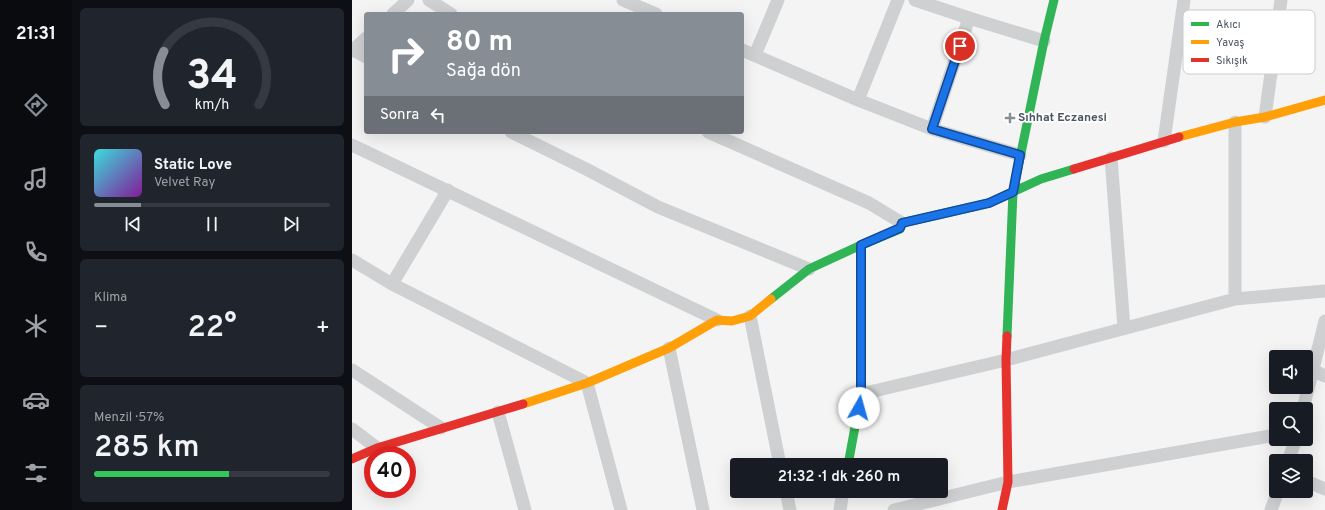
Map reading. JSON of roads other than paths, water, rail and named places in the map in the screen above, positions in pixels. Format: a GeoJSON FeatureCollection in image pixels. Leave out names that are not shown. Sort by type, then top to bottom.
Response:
{"type":"FeatureCollection","features":[{"type":"Feature","properties":{"kind":"street"},"geometry":{"type":"LineString","coordinates":[[394,12],[408,0]]}},
{"type":"Feature","properties":{"kind":"street"},"geometry":{"type":"LineString","coordinates":[[429,0],[448,12]]}},
{"type":"Feature","properties":{"kind":"street"},"geometry":{"type":"LineString","coordinates":[[623,0],[651,12]]}},
{"type":"Feature","properties":{"kind":"street"},"geometry":{"type":"LineString","coordinates":[[754,55],[778,0]]}},
{"type":"Feature","properties":{"kind":"street"},"geometry":{"type":"LineString","coordinates":[[858,100],[898,0]]}},
{"type":"Feature","properties":{"kind":"street"},"geometry":{"type":"LineString","coordinates":[[915,0],[1044,41]]}},
{"type":"Feature","properties":{"kind":"street"},"geometry":{"type":"LineString","coordinates":[[1002,510],[1008,482],[1006,360],[1013,192],[1044,41],[1054,0]]}},
{"type":"Feature","properties":{"kind":"street"},"geometry":{"type":"LineString","coordinates":[[1164,141],[1184,0]]}},
{"type":"Feature","properties":{"kind":"street"},"geometry":{"type":"LineString","coordinates":[[1280,10],[1281,0]]}},
{"type":"Feature","properties":{"kind":"street"},"geometry":{"type":"LineString","coordinates":[[932,129],[969,18]]}},
{"type":"Feature","properties":{"kind":"street"},"geometry":{"type":"LineString","coordinates":[[364,40],[352,51],[364,56]]}},
{"type":"Feature","properties":{"kind":"street"},"geometry":{"type":"LineString","coordinates":[[744,51],[858,100],[932,129],[1020,155]]}},
{"type":"Feature","properties":{"kind":"street"},"geometry":{"type":"LineString","coordinates":[[1265,117],[1271,74]]}},
{"type":"Feature","properties":{"kind":"street"},"geometry":{"type":"LineString","coordinates":[[713,134],[869,203],[902,223],[989,203],[1041,179],[1164,141],[1235,122],[1265,117],[1325,100]]}},
{"type":"Feature","properties":{"kind":"street"},"geometry":{"type":"LineString","coordinates":[[1235,122],[1235,298]]}},
{"type":"Feature","properties":{"kind":"street"},"geometry":{"type":"LineString","coordinates":[[515,134],[658,207],[809,269]]}},
{"type":"Feature","properties":{"kind":"street"},"geometry":{"type":"LineString","coordinates":[[352,145],[717,320],[732,322],[750,316],[809,269],[900,228],[902,223]]}},
{"type":"Feature","properties":{"kind":"street"},"geometry":{"type":"LineString","coordinates":[[1110,158],[1124,328]]}},
{"type":"Feature","properties":{"kind":"street"},"geometry":{"type":"LineString","coordinates":[[392,284],[448,190]]}},
{"type":"Feature","properties":{"kind":"street"},"geometry":{"type":"LineString","coordinates":[[849,458],[861,394],[861,245]]}},
{"type":"Feature","properties":{"kind":"street"},"geometry":{"type":"LineString","coordinates":[[352,260],[392,284],[587,383],[621,510]]}},
{"type":"Feature","properties":{"kind":"street"},"geometry":{"type":"LineString","coordinates":[[861,394],[1006,360],[1235,298],[1325,291]]}},
{"type":"Feature","properties":{"kind":"street"},"geometry":{"type":"LineString","coordinates":[[750,316],[779,458]]}},
{"type":"Feature","properties":{"kind":"street"},"geometry":{"type":"LineString","coordinates":[[383,446],[498,412],[587,383],[669,348],[717,320]]}},
{"type":"Feature","properties":{"kind":"street"},"geometry":{"type":"LineString","coordinates":[[1313,366],[1325,321]]}},
{"type":"Feature","properties":{"kind":"street"},"geometry":{"type":"LineString","coordinates":[[669,348],[703,510]]}},
{"type":"Feature","properties":{"kind":"street"},"geometry":{"type":"LineString","coordinates":[[352,370],[441,428]]}},
{"type":"Feature","properties":{"kind":"street"},"geometry":{"type":"LineString","coordinates":[[1313,370],[1325,376]]}},
{"type":"Feature","properties":{"kind":"street"},"geometry":{"type":"LineString","coordinates":[[498,412],[525,510]]}},
{"type":"Feature","properties":{"kind":"street"},"geometry":{"type":"LineString","coordinates":[[352,429],[374,446]]}},
{"type":"Feature","properties":{"kind":"street"},"geometry":{"type":"LineString","coordinates":[[894,510],[1008,482],[1269,436]]}},
{"type":"Feature","properties":{"kind":"street"},"geometry":{"type":"LineString","coordinates":[[352,459],[364,454]]}},
{"type":"Feature","properties":{"kind":"street"},"geometry":{"type":"LineString","coordinates":[[1313,484],[1325,489]]}},
{"type":"Feature","properties":{"kind":"street"},"geometry":{"type":"LineString","coordinates":[[787,498],[790,510]]}},
{"type":"Feature","properties":{"kind":"street"},"geometry":{"type":"LineString","coordinates":[[840,510],[842,498]]}},
{"type":"Feature","properties":{"kind":"street"},"geometry":{"type":"LineString","coordinates":[[1271,510],[1275,498]]}},
{"type":"Feature","properties":{"kind":"place","name":"Sıhhat Eczanesi"},"geometry":{"type":"Point","coordinates":[1010,118]}}]}
